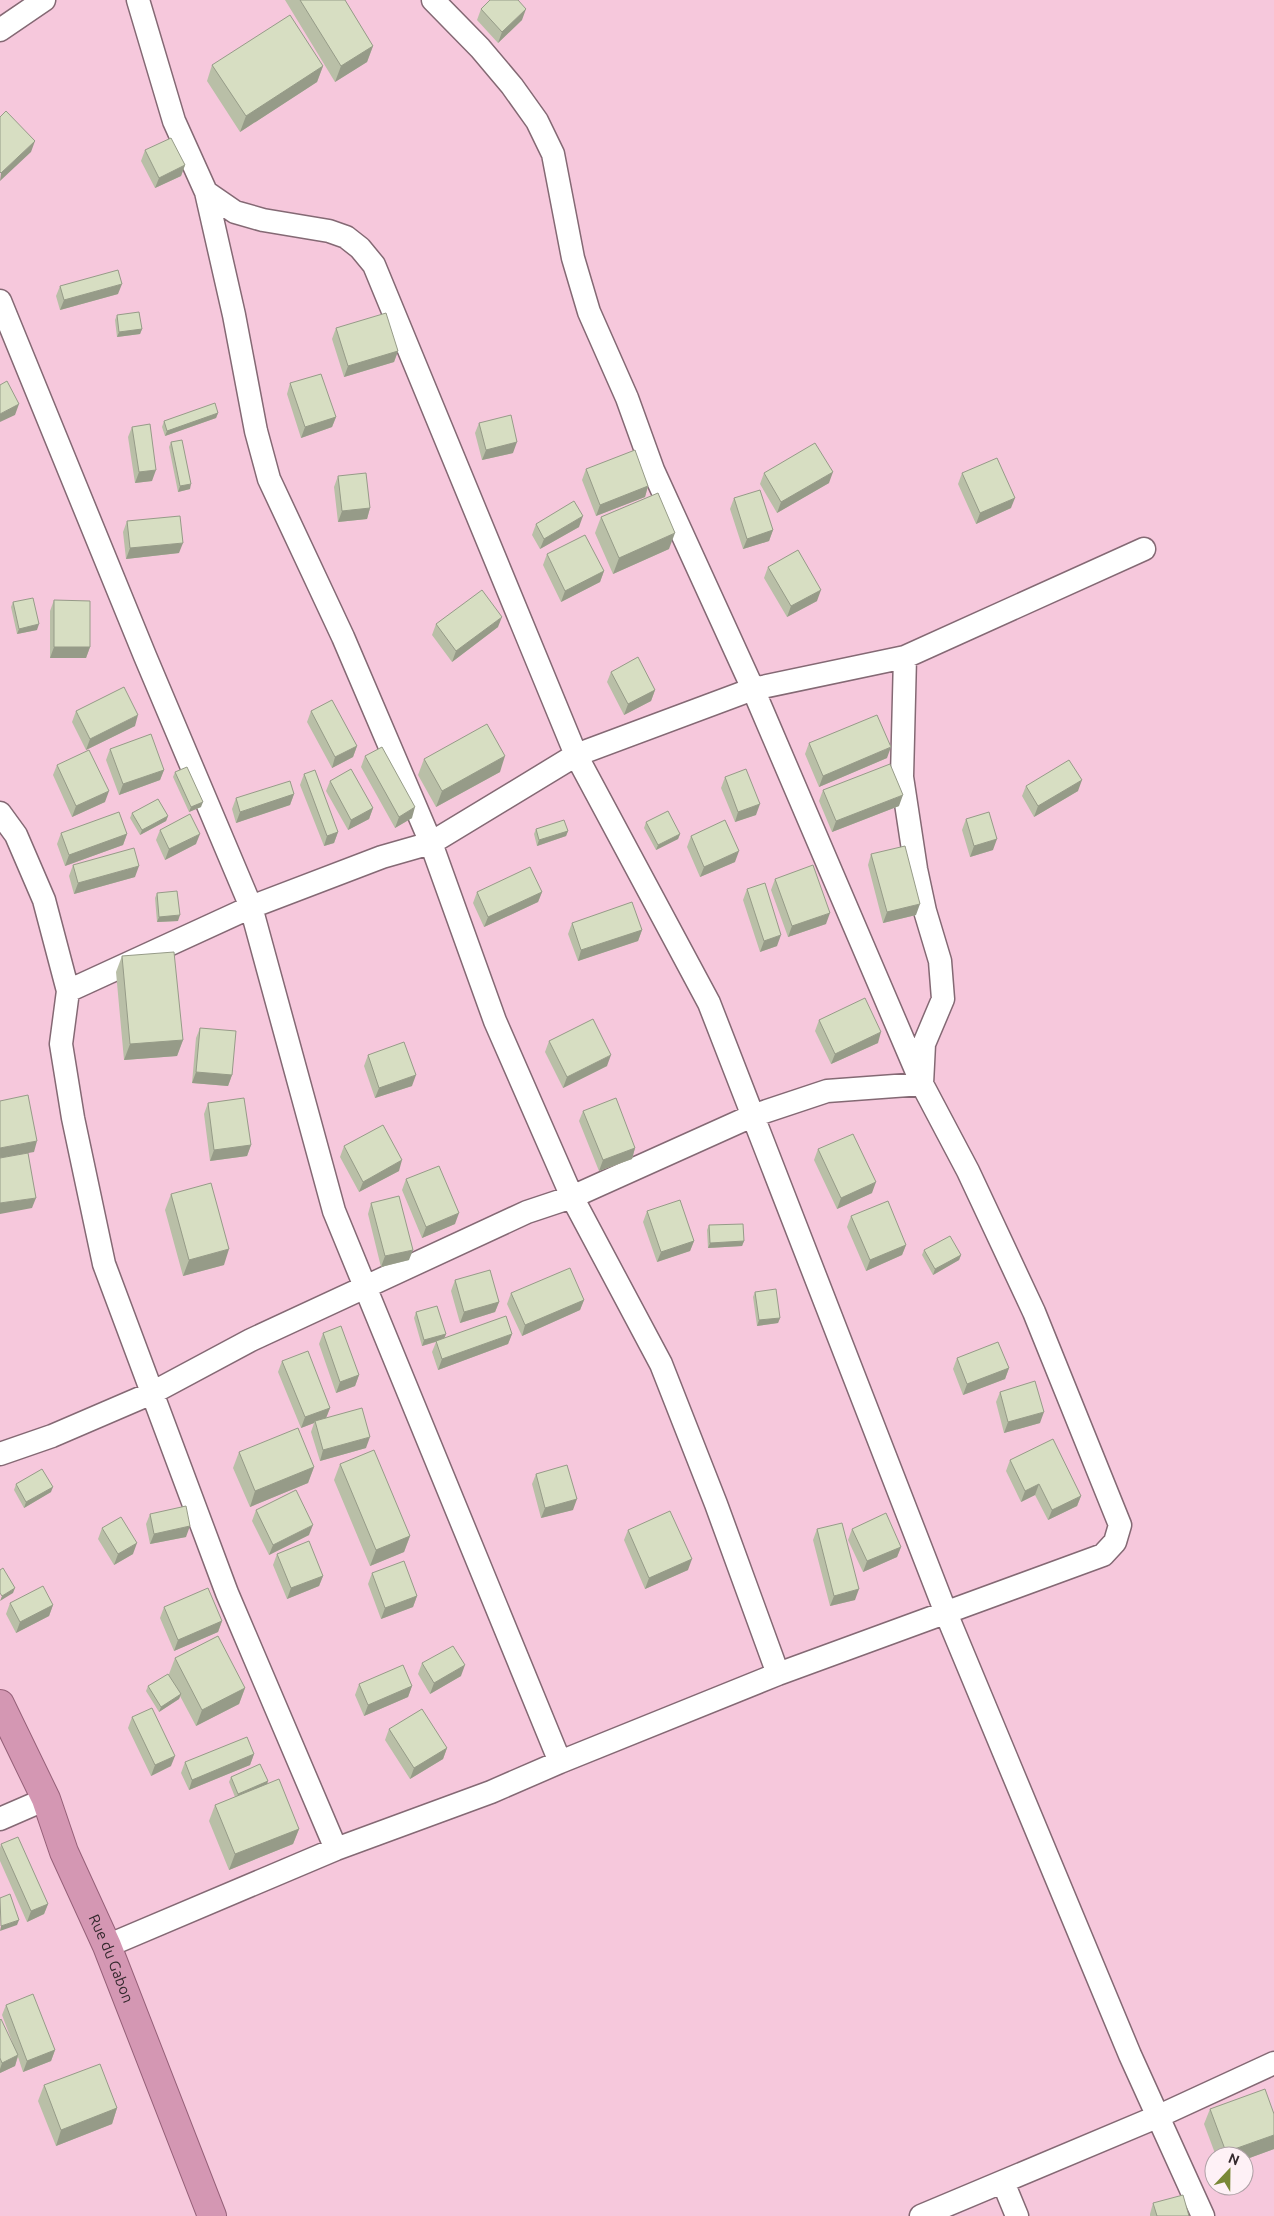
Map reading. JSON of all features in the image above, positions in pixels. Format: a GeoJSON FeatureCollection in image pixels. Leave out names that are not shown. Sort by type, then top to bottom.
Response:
{"type":"FeatureCollection","features":[{"type":"Feature","properties":{"kind":"highway","name":"Rue du Gabon"},"geometry":{"type":"LineString","coordinates":[[0,1704],[46,1799],[64,1852],[107,1946],[212,2216]]}},
{"type":"Feature","properties":{"kind":"street"},"geometry":{"type":"LineString","coordinates":[[0,30],[44,0]]}},
{"type":"Feature","properties":{"kind":"street"},"geometry":{"type":"LineString","coordinates":[[138,0],[174,121],[206,192],[234,315],[256,430],[269,479],[343,637],[431,843],[495,1021],[572,1197],[661,1364],[716,1504],[778,1674]]}},
{"type":"Feature","properties":{"kind":"street"},"geometry":{"type":"LineString","coordinates":[[107,1946],[336,1849],[491,1792],[560,1762],[778,1674],[1104,1555],[1115,1542],[1120,1524],[1034,1312],[968,1171],[922,1084],[753,689],[654,470],[627,398],[589,312],[573,258],[553,154],[537,121],[512,86],[480,48],[432,0]]}},
{"type":"Feature","properties":{"kind":"street"},"geometry":{"type":"LineString","coordinates":[[206,192],[235,212],[263,220],[329,231],[346,237],[360,248],[374,265],[576,755],[709,1003],[946,1613],[1130,2055],[1203,2216]]}},
{"type":"Feature","properties":{"kind":"street"},"geometry":{"type":"LineString","coordinates":[[0,301],[145,656],[251,907],[334,1211],[560,1762]]}},
{"type":"Feature","properties":{"kind":"street"},"geometry":{"type":"LineString","coordinates":[[68,991],[251,907],[382,857],[431,843],[576,755],[753,689],[904,657],[1144,549]]}},
{"type":"Feature","properties":{"kind":"street"},"geometry":{"type":"LineString","coordinates":[[904,657],[902,777],[916,870],[940,961],[943,1000],[924,1044],[922,1084]]}},
{"type":"Feature","properties":{"kind":"street"},"geometry":{"type":"LineString","coordinates":[[0,813],[16,835],[44,900],[68,991],[61,1044],[73,1118],[104,1264],[227,1593],[336,1849]]}},
{"type":"Feature","properties":{"kind":"street"},"geometry":{"type":"LineString","coordinates":[[0,1454],[52,1436],[152,1393],[251,1340],[526,1212],[572,1197],[752,1116],[827,1091],[922,1084]]}},
{"type":"Feature","properties":{"kind":"street"},"geometry":{"type":"LineString","coordinates":[[0,1819],[46,1799]]}},
{"type":"Feature","properties":{"kind":"street"},"geometry":{"type":"LineString","coordinates":[[921,2216],[1159,2116],[1274,2063]]}},
{"type":"Feature","properties":{"kind":"street"},"geometry":{"type":"LineString","coordinates":[[1003,2182],[1017,2216]]}},
{"type":"Feature","properties":{"kind":"shaded area"},"geometry":{"type":"Polygon","coordinates":[[[0,0],[1274,0],[1274,2216],[0,2216],[0,0]]]}},
{"type":"Feature","properties":{"kind":"building"},"geometry":{"type":"Polygon","coordinates":[[[300,0],[345,0],[373,46],[341,66],[300,0]]]}},
{"type":"Feature","properties":{"kind":"building"},"geometry":{"type":"Polygon","coordinates":[[[490,0],[518,0],[526,9],[502,32],[481,9],[490,0]]]}},
{"type":"Feature","properties":{"kind":"building"},"geometry":{"type":"Polygon","coordinates":[[[290,15],[323,66],[246,116],[212,65],[290,15]]]}},
{"type":"Feature","properties":{"kind":"building"},"geometry":{"type":"Polygon","coordinates":[[[6,111],[35,141],[1,173],[0,117],[6,111]]]}},
{"type":"Feature","properties":{"kind":"building"},"geometry":{"type":"Polygon","coordinates":[[[171,138],[185,165],[159,178],[145,150],[171,138]]]}},
{"type":"Feature","properties":{"kind":"building"},"geometry":{"type":"Polygon","coordinates":[[[118,270],[122,284],[64,300],[60,286],[118,270]]]}},
{"type":"Feature","properties":{"kind":"building"},"geometry":{"type":"Polygon","coordinates":[[[139,312],[142,329],[119,332],[117,315],[139,312]]]}},
{"type":"Feature","properties":{"kind":"building"},"geometry":{"type":"Polygon","coordinates":[[[386,313],[398,351],[348,366],[336,328],[386,313]]]}},
{"type":"Feature","properties":{"kind":"building"},"geometry":{"type":"Polygon","coordinates":[[[321,374],[336,417],[305,427],[290,383],[321,374]]]}},
{"type":"Feature","properties":{"kind":"building"},"geometry":{"type":"Polygon","coordinates":[[[7,381],[19,404],[0,414],[0,385],[7,381]]]}},
{"type":"Feature","properties":{"kind":"building"},"geometry":{"type":"Polygon","coordinates":[[[215,403],[218,413],[167,431],[164,421],[215,403]]]}},
{"type":"Feature","properties":{"kind":"building"},"geometry":{"type":"Polygon","coordinates":[[[511,415],[517,442],[486,450],[479,423],[511,415]]]}},
{"type":"Feature","properties":{"kind":"building"},"geometry":{"type":"Polygon","coordinates":[[[150,424],[156,470],[139,472],[132,427],[150,424]]]}},
{"type":"Feature","properties":{"kind":"building"},"geometry":{"type":"Polygon","coordinates":[[[182,440],[191,484],[180,486],[171,442],[182,440]]]}},
{"type":"Feature","properties":{"kind":"building"},"geometry":{"type":"Polygon","coordinates":[[[815,443],[833,472],[781,502],[764,473],[815,443]]]}},
{"type":"Feature","properties":{"kind":"building"},"geometry":{"type":"Polygon","coordinates":[[[635,450],[648,486],[600,505],[586,469],[635,450]]]}},
{"type":"Feature","properties":{"kind":"building"},"geometry":{"type":"Polygon","coordinates":[[[997,458],[1015,498],[980,513],[962,473],[997,458]]]}},
{"type":"Feature","properties":{"kind":"building"},"geometry":{"type":"Polygon","coordinates":[[[366,473],[370,508],[342,511],[338,476],[366,473]]]}},
{"type":"Feature","properties":{"kind":"building"},"geometry":{"type":"Polygon","coordinates":[[[760,490],[773,530],[747,539],[734,498],[760,490]]]}},
{"type":"Feature","properties":{"kind":"building"},"geometry":{"type":"Polygon","coordinates":[[[658,493],[675,533],[619,558],[601,517],[658,493]]]}},
{"type":"Feature","properties":{"kind":"building"},"geometry":{"type":"Polygon","coordinates":[[[574,501],[583,516],[544,539],[536,524],[574,501]]]}},
{"type":"Feature","properties":{"kind":"building"},"geometry":{"type":"Polygon","coordinates":[[[180,516],[183,543],[130,548],[127,521],[180,516]]]}},
{"type":"Feature","properties":{"kind":"building"},"geometry":{"type":"Polygon","coordinates":[[[585,535],[604,571],[565,591],[547,554],[585,535]]]}},
{"type":"Feature","properties":{"kind":"building"},"geometry":{"type":"Polygon","coordinates":[[[798,550],[821,590],[791,606],[768,567],[798,550]]]}},
{"type":"Feature","properties":{"kind":"building"},"geometry":{"type":"Polygon","coordinates":[[[482,590],[502,617],[456,651],[436,624],[482,590]]]}},
{"type":"Feature","properties":{"kind":"building"},"geometry":{"type":"Polygon","coordinates":[[[33,598],[39,624],[19,629],[13,602],[33,598]]]}},
{"type":"Feature","properties":{"kind":"building"},"geometry":{"type":"Polygon","coordinates":[[[54,600],[90,601],[90,647],[54,647],[54,600]]]}},
{"type":"Feature","properties":{"kind":"building"},"geometry":{"type":"Polygon","coordinates":[[[638,657],[655,690],[628,704],[611,672],[638,657]]]}},
{"type":"Feature","properties":{"kind":"building"},"geometry":{"type":"Polygon","coordinates":[[[124,687],[138,715],[90,739],[76,711],[124,687]]]}},
{"type":"Feature","properties":{"kind":"building"},"geometry":{"type":"Polygon","coordinates":[[[332,700],[357,746],[335,757],[311,711],[332,700]]]}},
{"type":"Feature","properties":{"kind":"building"},"geometry":{"type":"Polygon","coordinates":[[[877,715],[891,747],[823,776],[809,743],[877,715]]]}},
{"type":"Feature","properties":{"kind":"building"},"geometry":{"type":"Polygon","coordinates":[[[487,724],[505,756],[442,791],[424,759],[487,724]]]}},
{"type":"Feature","properties":{"kind":"building"},"geometry":{"type":"Polygon","coordinates":[[[151,734],[164,770],[123,784],[110,749],[151,734]]]}},
{"type":"Feature","properties":{"kind":"building"},"geometry":{"type":"Polygon","coordinates":[[[382,747],[415,807],[399,817],[365,756],[382,747]]]}},
{"type":"Feature","properties":{"kind":"building"},"geometry":{"type":"Polygon","coordinates":[[[89,750],[109,791],[76,806],[57,765],[89,750]]]}},
{"type":"Feature","properties":{"kind":"building"},"geometry":{"type":"Polygon","coordinates":[[[1069,760],[1082,780],[1038,806],[1026,786],[1069,760]]]}},
{"type":"Feature","properties":{"kind":"building"},"geometry":{"type":"Polygon","coordinates":[[[890,764],[903,795],[836,821],[823,790],[890,764]]]}},
{"type":"Feature","properties":{"kind":"building"},"geometry":{"type":"Polygon","coordinates":[[[187,767],[203,802],[191,807],[175,772],[187,767]]]}},
{"type":"Feature","properties":{"kind":"building"},"geometry":{"type":"Polygon","coordinates":[[[351,769],[373,808],[351,820],[330,781],[351,769]]]}},
{"type":"Feature","properties":{"kind":"building"},"geometry":{"type":"Polygon","coordinates":[[[746,769],[760,804],[738,812],[725,777],[746,769]]]}},
{"type":"Feature","properties":{"kind":"building"},"geometry":{"type":"Polygon","coordinates":[[[315,770],[338,832],[327,836],[304,774],[315,770]]]}},
{"type":"Feature","properties":{"kind":"building"},"geometry":{"type":"Polygon","coordinates":[[[290,781],[294,794],[240,812],[236,798],[290,781]]]}},
{"type":"Feature","properties":{"kind":"building"},"geometry":{"type":"Polygon","coordinates":[[[158,799],[168,816],[142,830],[132,813],[158,799]]]}},
{"type":"Feature","properties":{"kind":"building"},"geometry":{"type":"Polygon","coordinates":[[[668,811],[680,834],[658,845],[646,822],[668,811]]]}},
{"type":"Feature","properties":{"kind":"building"},"geometry":{"type":"Polygon","coordinates":[[[119,812],[127,834],[69,855],[61,833],[119,812]]]}},
{"type":"Feature","properties":{"kind":"building"},"geometry":{"type":"Polygon","coordinates":[[[989,812],[997,839],[974,846],[966,819],[989,812]]]}},
{"type":"Feature","properties":{"kind":"building"},"geometry":{"type":"Polygon","coordinates":[[[190,814],[200,834],[169,849],[160,830],[190,814]]]}},
{"type":"Feature","properties":{"kind":"building"},"geometry":{"type":"Polygon","coordinates":[[[564,820],[568,831],[539,840],[536,829],[564,820]]]}},
{"type":"Feature","properties":{"kind":"building"},"geometry":{"type":"Polygon","coordinates":[[[725,820],[739,851],[704,867],[691,836],[725,820]]]}},
{"type":"Feature","properties":{"kind":"building"},"geometry":{"type":"Polygon","coordinates":[[[905,846],[920,904],[887,912],[871,854],[905,846]]]}},
{"type":"Feature","properties":{"kind":"building"},"geometry":{"type":"Polygon","coordinates":[[[134,848],[139,866],[78,883],[73,865],[134,848]]]}},
{"type":"Feature","properties":{"kind":"building"},"geometry":{"type":"Polygon","coordinates":[[[813,865],[830,913],[792,926],[775,879],[813,865]]]}},
{"type":"Feature","properties":{"kind":"building"},"geometry":{"type":"Polygon","coordinates":[[[530,867],[542,892],[488,917],[477,892],[530,867]]]}},
{"type":"Feature","properties":{"kind":"building"},"geometry":{"type":"Polygon","coordinates":[[[765,883],[781,935],[764,941],[747,889],[765,883]]]}},
{"type":"Feature","properties":{"kind":"building"},"geometry":{"type":"Polygon","coordinates":[[[177,891],[180,915],[159,917],[157,893],[177,891]]]}},
{"type":"Feature","properties":{"kind":"building"},"geometry":{"type":"Polygon","coordinates":[[[632,902],[642,930],[581,950],[572,923],[632,902]]]}},
{"type":"Feature","properties":{"kind":"building"},"geometry":{"type":"Polygon","coordinates":[[[174,952],[183,1040],[130,1044],[122,956],[174,952]]]}},
{"type":"Feature","properties":{"kind":"building"},"geometry":{"type":"Polygon","coordinates":[[[865,998],[881,1032],[835,1054],[819,1020],[865,998]]]}},
{"type":"Feature","properties":{"kind":"building"},"geometry":{"type":"Polygon","coordinates":[[[593,1019],[611,1055],[567,1077],[549,1041],[593,1019]]]}},
{"type":"Feature","properties":{"kind":"building"},"geometry":{"type":"Polygon","coordinates":[[[200,1028],[236,1031],[232,1075],[196,1072],[200,1028]]]}},
{"type":"Feature","properties":{"kind":"building"},"geometry":{"type":"Polygon","coordinates":[[[404,1042],[416,1075],[379,1088],[368,1055],[404,1042]]]}},
{"type":"Feature","properties":{"kind":"building"},"geometry":{"type":"Polygon","coordinates":[[[28,1095],[37,1141],[0,1148],[0,1101],[28,1095]]]}},
{"type":"Feature","properties":{"kind":"building"},"geometry":{"type":"Polygon","coordinates":[[[244,1098],[251,1145],[214,1150],[208,1103],[244,1098]]]}},
{"type":"Feature","properties":{"kind":"building"},"geometry":{"type":"Polygon","coordinates":[[[616,1098],[635,1148],[603,1160],[583,1111],[616,1098]]]}},
{"type":"Feature","properties":{"kind":"building"},"geometry":{"type":"Polygon","coordinates":[[[383,1125],[402,1160],[363,1182],[344,1146],[383,1125]]]}},
{"type":"Feature","properties":{"kind":"building"},"geometry":{"type":"Polygon","coordinates":[[[853,1134],[876,1182],[841,1198],[818,1149],[853,1134]]]}},
{"type":"Feature","properties":{"kind":"building"},"geometry":{"type":"Polygon","coordinates":[[[28,1153],[36,1198],[0,1203],[0,1158],[28,1153]]]}},
{"type":"Feature","properties":{"kind":"building"},"geometry":{"type":"Polygon","coordinates":[[[439,1166],[459,1213],[426,1227],[406,1179],[439,1166]]]}},
{"type":"Feature","properties":{"kind":"building"},"geometry":{"type":"Polygon","coordinates":[[[211,1183],[229,1249],[189,1260],[171,1194],[211,1183]]]}},
{"type":"Feature","properties":{"kind":"building"},"geometry":{"type":"Polygon","coordinates":[[[399,1196],[413,1250],[385,1256],[371,1203],[399,1196]]]}},
{"type":"Feature","properties":{"kind":"building"},"geometry":{"type":"Polygon","coordinates":[[[680,1200],[694,1241],[661,1252],[647,1211],[680,1200]]]}},
{"type":"Feature","properties":{"kind":"building"},"geometry":{"type":"Polygon","coordinates":[[[888,1201],[906,1245],[870,1260],[851,1216],[888,1201]]]}},
{"type":"Feature","properties":{"kind":"building"},"geometry":{"type":"Polygon","coordinates":[[[743,1224],[744,1241],[710,1243],[709,1225],[743,1224]]]}},
{"type":"Feature","properties":{"kind":"building"},"geometry":{"type":"Polygon","coordinates":[[[950,1236],[961,1255],[935,1269],[924,1250],[950,1236]]]}},
{"type":"Feature","properties":{"kind":"building"},"geometry":{"type":"Polygon","coordinates":[[[570,1268],[584,1300],[525,1325],[511,1293],[570,1268]]]}},
{"type":"Feature","properties":{"kind":"building"},"geometry":{"type":"Polygon","coordinates":[[[490,1270],[499,1302],[464,1312],[455,1280],[490,1270]]]}},
{"type":"Feature","properties":{"kind":"building"},"geometry":{"type":"Polygon","coordinates":[[[776,1289],[780,1318],[759,1320],[755,1292],[776,1289]]]}},
{"type":"Feature","properties":{"kind":"building"},"geometry":{"type":"Polygon","coordinates":[[[437,1306],[446,1334],[424,1340],[416,1312],[437,1306]]]}},
{"type":"Feature","properties":{"kind":"building"},"geometry":{"type":"Polygon","coordinates":[[[506,1316],[512,1334],[442,1359],[436,1341],[506,1316]]]}},
{"type":"Feature","properties":{"kind":"building"},"geometry":{"type":"Polygon","coordinates":[[[341,1326],[359,1375],[340,1382],[323,1333],[341,1326]]]}},
{"type":"Feature","properties":{"kind":"building"},"geometry":{"type":"Polygon","coordinates":[[[998,1342],[1009,1368],[967,1384],[957,1358],[998,1342]]]}},
{"type":"Feature","properties":{"kind":"building"},"geometry":{"type":"Polygon","coordinates":[[[308,1351],[330,1408],[305,1417],[282,1361],[308,1351]]]}},
{"type":"Feature","properties":{"kind":"building"},"geometry":{"type":"Polygon","coordinates":[[[1035,1381],[1044,1412],[1008,1422],[1000,1392],[1035,1381]]]}},
{"type":"Feature","properties":{"kind":"building"},"geometry":{"type":"Polygon","coordinates":[[[362,1408],[370,1437],[323,1450],[315,1421],[362,1408]]]}},
{"type":"Feature","properties":{"kind":"building"},"geometry":{"type":"Polygon","coordinates":[[[298,1428],[314,1467],[255,1491],[239,1452],[298,1428]]]}},
{"type":"Feature","properties":{"kind":"building"},"geometry":{"type":"Polygon","coordinates":[[[1053,1439],[1081,1496],[1052,1510],[1039,1484],[1025,1491],[1010,1460],[1053,1439]]]}},
{"type":"Feature","properties":{"kind":"building"},"geometry":{"type":"Polygon","coordinates":[[[374,1450],[410,1536],[376,1550],[340,1464],[374,1450]]]}},
{"type":"Feature","properties":{"kind":"building"},"geometry":{"type":"Polygon","coordinates":[[[567,1465],[577,1499],[545,1508],[536,1474],[567,1465]]]}},
{"type":"Feature","properties":{"kind":"building"},"geometry":{"type":"Polygon","coordinates":[[[42,1469],[53,1487],[26,1502],[16,1484],[42,1469]]]}},
{"type":"Feature","properties":{"kind":"building"},"geometry":{"type":"Polygon","coordinates":[[[296,1490],[313,1525],[273,1545],[256,1510],[296,1490]]]}},
{"type":"Feature","properties":{"kind":"building"},"geometry":{"type":"Polygon","coordinates":[[[186,1506],[190,1526],[154,1534],[150,1514],[186,1506]]]}},
{"type":"Feature","properties":{"kind":"building"},"geometry":{"type":"Polygon","coordinates":[[[670,1511],[692,1559],[649,1578],[628,1530],[670,1511]]]}},
{"type":"Feature","properties":{"kind":"building"},"geometry":{"type":"Polygon","coordinates":[[[886,1513],[901,1547],[867,1561],[852,1529],[886,1513]]]}},
{"type":"Feature","properties":{"kind":"building"},"geometry":{"type":"Polygon","coordinates":[[[121,1517],[137,1543],[118,1554],[102,1528],[121,1517]]]}},
{"type":"Feature","properties":{"kind":"building"},"geometry":{"type":"Polygon","coordinates":[[[842,1523],[859,1589],[834,1596],[817,1529],[842,1523]]]}},
{"type":"Feature","properties":{"kind":"building"},"geometry":{"type":"Polygon","coordinates":[[[309,1541],[323,1576],[291,1588],[277,1554],[309,1541]]]}},
{"type":"Feature","properties":{"kind":"building"},"geometry":{"type":"Polygon","coordinates":[[[404,1561],[417,1596],[385,1608],[372,1573],[404,1561]]]}},
{"type":"Feature","properties":{"kind":"building"},"geometry":{"type":"Polygon","coordinates":[[[3,1568],[15,1588],[2,1596],[0,1593],[0,1570],[3,1568]]]}},
{"type":"Feature","properties":{"kind":"building"},"geometry":{"type":"Polygon","coordinates":[[[43,1586],[53,1605],[20,1622],[10,1603],[43,1586]]]}},
{"type":"Feature","properties":{"kind":"building"},"geometry":{"type":"Polygon","coordinates":[[[208,1588],[222,1621],[178,1640],[164,1607],[208,1588]]]}},
{"type":"Feature","properties":{"kind":"building"},"geometry":{"type":"Polygon","coordinates":[[[218,1636],[245,1688],[202,1710],[175,1658],[218,1636]]]}},
{"type":"Feature","properties":{"kind":"building"},"geometry":{"type":"Polygon","coordinates":[[[453,1646],[465,1665],[434,1683],[422,1663],[453,1646]]]}},
{"type":"Feature","properties":{"kind":"building"},"geometry":{"type":"Polygon","coordinates":[[[403,1665],[412,1686],[368,1705],[359,1684],[403,1665]]]}},
{"type":"Feature","properties":{"kind":"building"},"geometry":{"type":"Polygon","coordinates":[[[168,1674],[181,1694],[161,1707],[148,1686],[168,1674]]]}},
{"type":"Feature","properties":{"kind":"building"},"geometry":{"type":"Polygon","coordinates":[[[152,1708],[175,1756],[155,1765],[132,1717],[152,1708]]]}},
{"type":"Feature","properties":{"kind":"building"},"geometry":{"type":"Polygon","coordinates":[[[422,1709],[447,1748],[414,1768],[389,1729],[422,1709]]]}},
{"type":"Feature","properties":{"kind":"building"},"geometry":{"type":"Polygon","coordinates":[[[247,1737],[254,1754],[192,1780],[185,1762],[247,1737]]]}},
{"type":"Feature","properties":{"kind":"building"},"geometry":{"type":"Polygon","coordinates":[[[260,1764],[268,1781],[238,1794],[231,1777],[260,1764]]]}},
{"type":"Feature","properties":{"kind":"building"},"geometry":{"type":"Polygon","coordinates":[[[279,1779],[299,1829],[235,1854],[215,1805],[279,1779]]]}},
{"type":"Feature","properties":{"kind":"building"},"geometry":{"type":"Polygon","coordinates":[[[18,1837],[48,1904],[31,1911],[1,1844],[18,1837]]]}},
{"type":"Feature","properties":{"kind":"building"},"geometry":{"type":"Polygon","coordinates":[[[10,1894],[19,1920],[1,1926],[0,1898],[10,1894]]]}},
{"type":"Feature","properties":{"kind":"building"},"geometry":{"type":"Polygon","coordinates":[[[33,1994],[55,2050],[27,2061],[6,2005],[33,1994]]]}},
{"type":"Feature","properties":{"kind":"building"},"geometry":{"type":"Polygon","coordinates":[[[1,2019],[18,2055],[2,2063],[0,2058],[1,2019]]]}},
{"type":"Feature","properties":{"kind":"building"},"geometry":{"type":"Polygon","coordinates":[[[100,2064],[117,2108],[61,2130],[44,2085],[100,2064]]]}},
{"type":"Feature","properties":{"kind":"building"},"geometry":{"type":"Polygon","coordinates":[[[1265,2089],[1274,2114],[1274,2135],[1243,2146],[1224,2146],[1210,2109],[1265,2089]]]}},
{"type":"Feature","properties":{"kind":"building"},"geometry":{"type":"Polygon","coordinates":[[[1183,2195],[1189,2216],[1157,2216],[1153,2203],[1183,2195]]]}}]}
